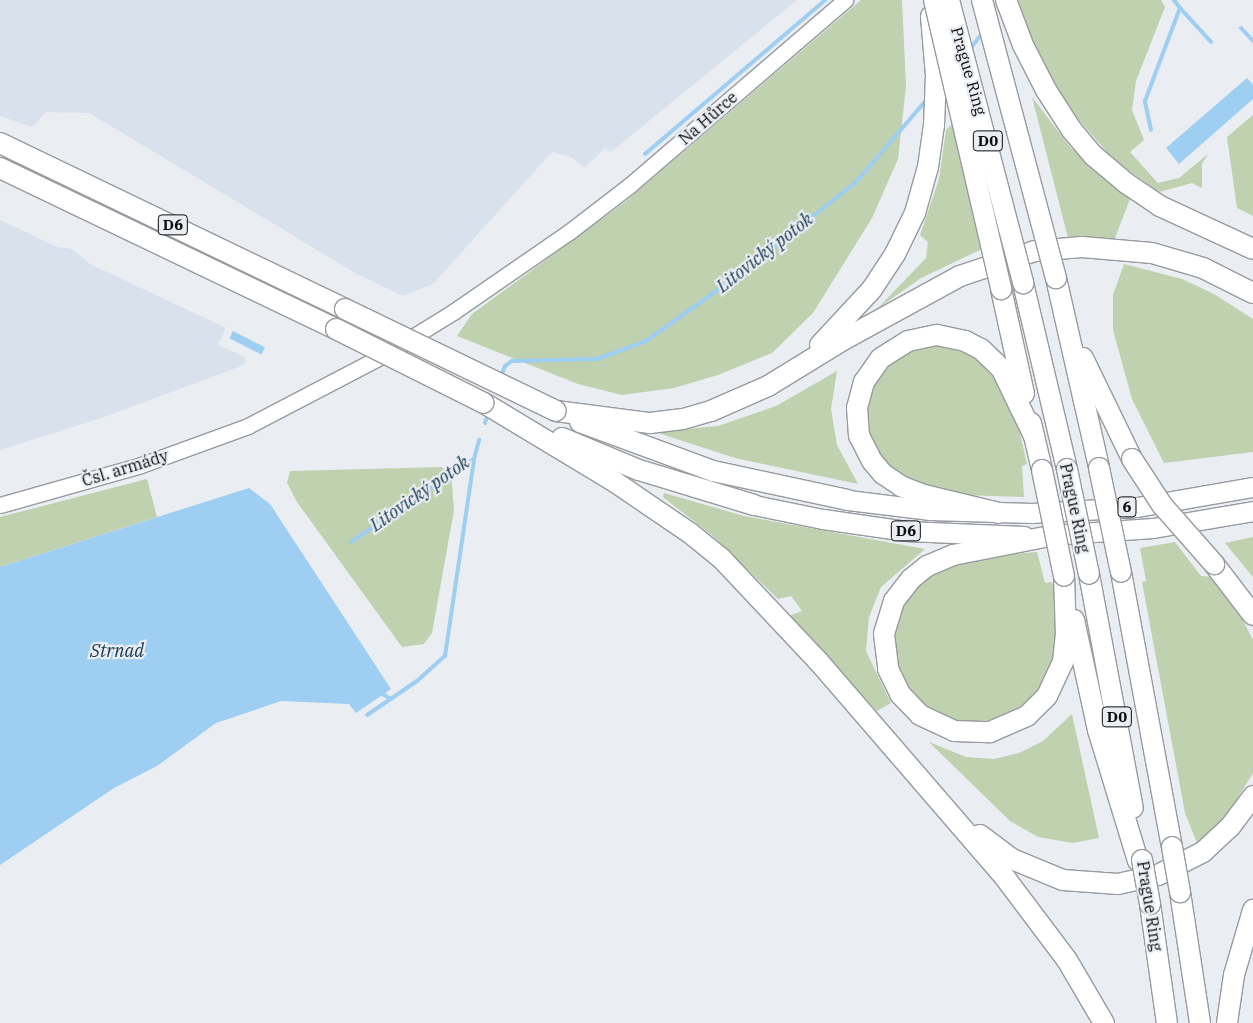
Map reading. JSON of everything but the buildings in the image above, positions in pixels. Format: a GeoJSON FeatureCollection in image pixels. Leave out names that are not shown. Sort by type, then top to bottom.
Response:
{"type":"FeatureCollection","features":[{"type":"Feature","properties":{"kind":"highway"},"geometry":{"type":"LineString","coordinates":[[787,375],[860,303],[884,272],[906,234],[923,190],[934,125],[936,76],[928,0]]}},
{"type":"Feature","properties":{"kind":"highway"},"geometry":{"type":"LineString","coordinates":[[934,0],[1042,470],[1098,730],[1140,861]]}},
{"type":"Feature","properties":{"kind":"highway","name":"Prague Ring"},"geometry":{"type":"LineString","coordinates":[[949,0],[1023,284],[1090,574],[1140,861],[1150,904],[1167,1023]]}},
{"type":"Feature","properties":{"kind":"highway","name":"Prague Ring"},"geometry":{"type":"LineString","coordinates":[[982,0],[1056,278],[1099,468],[1172,847],[1200,1023]]}},
{"type":"Feature","properties":{"kind":"highway"},"geometry":{"type":"LineString","coordinates":[[1006,0],[1026,52],[1063,118],[1094,156],[1136,190],[1190,222],[1253,249]]}},
{"type":"Feature","properties":{"kind":"highway","name":"D6"},"geometry":{"type":"LineString","coordinates":[[0,143],[556,411],[646,449],[713,471],[848,500],[999,514]]}},
{"type":"Feature","properties":{"kind":"highway","name":"D6"},"geometry":{"type":"LineString","coordinates":[[0,168],[336,329],[544,435],[639,470],[754,505],[823,519],[906,531],[977,536],[1060,534]]}},
{"type":"Feature","properties":{"kind":"highway"},"geometry":{"type":"LineString","coordinates":[[556,411],[630,422],[682,419],[733,403],[787,375],[960,276],[1000,260],[1042,249],[1098,247],[1152,253],[1203,268],[1253,293]]}},
{"type":"Feature","properties":{"kind":"highway"},"geometry":{"type":"LineString","coordinates":[[1065,318],[1132,459],[1162,505],[1214,564],[1253,615]]}},
{"type":"Feature","properties":{"kind":"highway"},"geometry":{"type":"LineString","coordinates":[[999,514],[924,495],[900,486],[883,474],[872,461],[859,436],[857,408],[864,382],[881,358],[899,345],[927,336],[956,338],[981,349],[1001,368],[1034,436]]}},
{"type":"Feature","properties":{"kind":"highway"},"geometry":{"type":"LineString","coordinates":[[544,435],[648,503],[721,558],[928,785],[1042,926],[1080,979],[1104,1023]]}},
{"type":"Feature","properties":{"kind":"highway","name":"6"},"geometry":{"type":"LineString","coordinates":[[999,514],[1137,506],[1253,487]]}},
{"type":"Feature","properties":{"kind":"highway","name":"6"},"geometry":{"type":"LineString","coordinates":[[1060,534],[1136,530],[1253,511]]}},
{"type":"Feature","properties":{"kind":"highway"},"geometry":{"type":"LineString","coordinates":[[1060,534],[953,554],[927,566],[911,579],[894,602],[884,634],[888,669],[900,694],[920,715],[954,731],[990,732],[1028,716],[1048,696],[1063,662],[1066,636],[1064,576]]}},
{"type":"Feature","properties":{"kind":"highway"},"geometry":{"type":"LineString","coordinates":[[928,785],[1001,852],[1049,875],[1091,884],[1135,881],[1171,870],[1218,840],[1253,796]]}},
{"type":"Feature","properties":{"kind":"highway"},"geometry":{"type":"LineString","coordinates":[[1227,1023],[1234,975],[1253,910]]}},
{"type":"Feature","properties":{"kind":"main road","name":"Na Hůrce"},"geometry":{"type":"LineString","coordinates":[[248,426],[382,356],[453,312],[569,232],[630,185],[845,0]]}},
{"type":"Feature","properties":{"kind":"main road","name":"Čsl. armády"},"geometry":{"type":"LineString","coordinates":[[0,505],[141,465],[248,426]]}},
{"type":"Feature","properties":{"kind":"shaded area"},"geometry":{"type":"Polygon","coordinates":[[[0,0],[797,0],[611,152],[605,148],[584,168],[573,158],[552,152],[433,284],[403,296],[357,274],[89,113],[46,112],[32,127],[0,116],[0,0]]]}},
{"type":"Feature","properties":{"kind":"shaded area"},"geometry":{"type":"Polygon","coordinates":[[[0,220],[57,247],[72,249],[90,264],[226,328],[218,345],[246,358],[244,365],[104,417],[0,450],[0,220]]]}},
{"type":"Feature","properties":{"kind":"green space"},"geometry":{"type":"Polygon","coordinates":[[[861,0],[902,0],[906,86],[898,159],[872,218],[813,313],[772,353],[718,375],[674,388],[622,395],[578,384],[457,336],[472,314],[625,202],[861,0]]]}},
{"type":"Feature","properties":{"kind":"green space"},"geometry":{"type":"Polygon","coordinates":[[[1018,0],[1161,0],[1165,7],[1136,81],[1132,110],[1144,140],[1130,152],[1158,183],[1179,178],[1208,154],[1202,164],[1202,188],[1192,183],[1159,192],[1113,159],[1072,112],[1039,60],[1018,0]]]}},
{"type":"Feature","properties":{"kind":"green space"},"geometry":{"type":"Polygon","coordinates":[[[1032,97],[1070,147],[1130,199],[1115,238],[1068,238],[1032,97]]]}},
{"type":"Feature","properties":{"kind":"green space"},"geometry":{"type":"Polygon","coordinates":[[[1253,115],[1253,216],[1237,208],[1227,137],[1253,115]]]}},
{"type":"Feature","properties":{"kind":"green space"},"geometry":{"type":"Polygon","coordinates":[[[957,119],[984,248],[921,278],[877,309],[926,258],[928,242],[920,235],[939,179],[946,130],[957,119]]]}},
{"type":"Feature","properties":{"kind":"green space"},"geometry":{"type":"Polygon","coordinates":[[[1124,264],[1182,279],[1214,294],[1253,319],[1253,452],[1164,463],[1132,399],[1113,330],[1113,295],[1124,264]]]}},
{"type":"Feature","properties":{"kind":"green space"},"geometry":{"type":"Polygon","coordinates":[[[941,342],[986,360],[1017,420],[1027,464],[1022,466],[1024,497],[957,495],[898,476],[871,448],[867,439],[865,399],[893,356],[941,342]]]}},
{"type":"Feature","properties":{"kind":"green space"},"geometry":{"type":"Polygon","coordinates":[[[837,371],[831,409],[837,445],[858,484],[735,458],[655,432],[718,426],[776,406],[837,371]]]}},
{"type":"Feature","properties":{"kind":"green space"},"geometry":{"type":"Polygon","coordinates":[[[441,467],[451,473],[454,510],[432,633],[424,644],[402,647],[297,502],[287,483],[290,471],[441,467]]]}},
{"type":"Feature","properties":{"kind":"green space"},"geometry":{"type":"Polygon","coordinates":[[[147,479],[157,517],[0,567],[0,517],[147,479]]]}},
{"type":"Feature","properties":{"kind":"green space"},"geometry":{"type":"Polygon","coordinates":[[[664,493],[744,516],[925,549],[881,587],[869,617],[866,651],[891,703],[877,711],[789,616],[802,611],[791,596],[778,599],[713,536],[663,497],[664,493]]]}},
{"type":"Feature","properties":{"kind":"green space"},"geometry":{"type":"Polygon","coordinates":[[[1253,537],[1253,577],[1225,543],[1253,537]]]}},
{"type":"Feature","properties":{"kind":"green space"},"geometry":{"type":"Polygon","coordinates":[[[1175,542],[1201,576],[1214,577],[1235,605],[1253,640],[1253,773],[1227,815],[1197,843],[1185,813],[1142,582],[1146,581],[1140,548],[1175,542]]]}},
{"type":"Feature","properties":{"kind":"green space"},"geometry":{"type":"Polygon","coordinates":[[[1037,552],[1045,583],[1052,582],[1058,611],[1057,657],[1033,702],[1001,722],[965,725],[915,703],[902,685],[891,642],[899,608],[923,577],[961,558],[1037,552]]]}},
{"type":"Feature","properties":{"kind":"green space"},"geometry":{"type":"Polygon","coordinates":[[[1072,714],[1099,838],[1073,843],[1038,837],[1010,821],[929,742],[966,757],[994,759],[1019,753],[1043,741],[1072,714]]]}},
{"type":"Feature","properties":{"kind":"water"},"geometry":{"type":"Polygon","coordinates":[[[1247,78],[1253,85],[1253,99],[1179,164],[1166,148],[1247,78]]]}},
{"type":"Feature","properties":{"kind":"water"},"geometry":{"type":"Polygon","coordinates":[[[233,331],[265,347],[261,354],[229,338],[233,331]]]}},
{"type":"Feature","properties":{"kind":"water","name":"Strnad"},"geometry":{"type":"Polygon","coordinates":[[[249,488],[270,504],[391,689],[356,713],[349,704],[281,701],[216,723],[157,766],[114,788],[0,865],[0,567],[249,488]]]}},
{"type":"Feature","properties":{"kind":"waterway"},"geometry":{"type":"LineString","coordinates":[[645,154],[825,0]]}},
{"type":"Feature","properties":{"kind":"waterway"},"geometry":{"type":"LineString","coordinates":[[1151,130],[1145,101],[1180,8],[1174,0]]}},
{"type":"Feature","properties":{"kind":"waterway"},"geometry":{"type":"LineString","coordinates":[[1180,8],[1211,42]]}},
{"type":"Feature","properties":{"kind":"waterway"},"geometry":{"type":"LineString","coordinates":[[1241,28],[1253,41]]}},
{"type":"Feature","properties":{"kind":"waterway","name":"Litovický potok"},"geometry":{"type":"LineString","coordinates":[[970,49],[984,31]]}},
{"type":"Feature","properties":{"kind":"waterway","name":"Litovický potok"},"geometry":{"type":"LineString","coordinates":[[500,379],[505,366],[512,361],[597,359],[646,341],[739,275],[856,182],[928,98]]}},
{"type":"Feature","properties":{"kind":"waterway","name":"Litovický potok"},"geometry":{"type":"LineString","coordinates":[[485,423],[488,413]]}},
{"type":"Feature","properties":{"kind":"waterway","name":"Litovický potok"},"geometry":{"type":"LineString","coordinates":[[351,542],[474,459],[479,440]]}},
{"type":"Feature","properties":{"kind":"waterway"},"geometry":{"type":"LineString","coordinates":[[367,715],[417,681],[445,656],[474,459]]}},
{"type":"Feature","properties":{"kind":"waterway"},"geometry":{"type":"LineString","coordinates":[[379,692],[391,699]]}}]}
